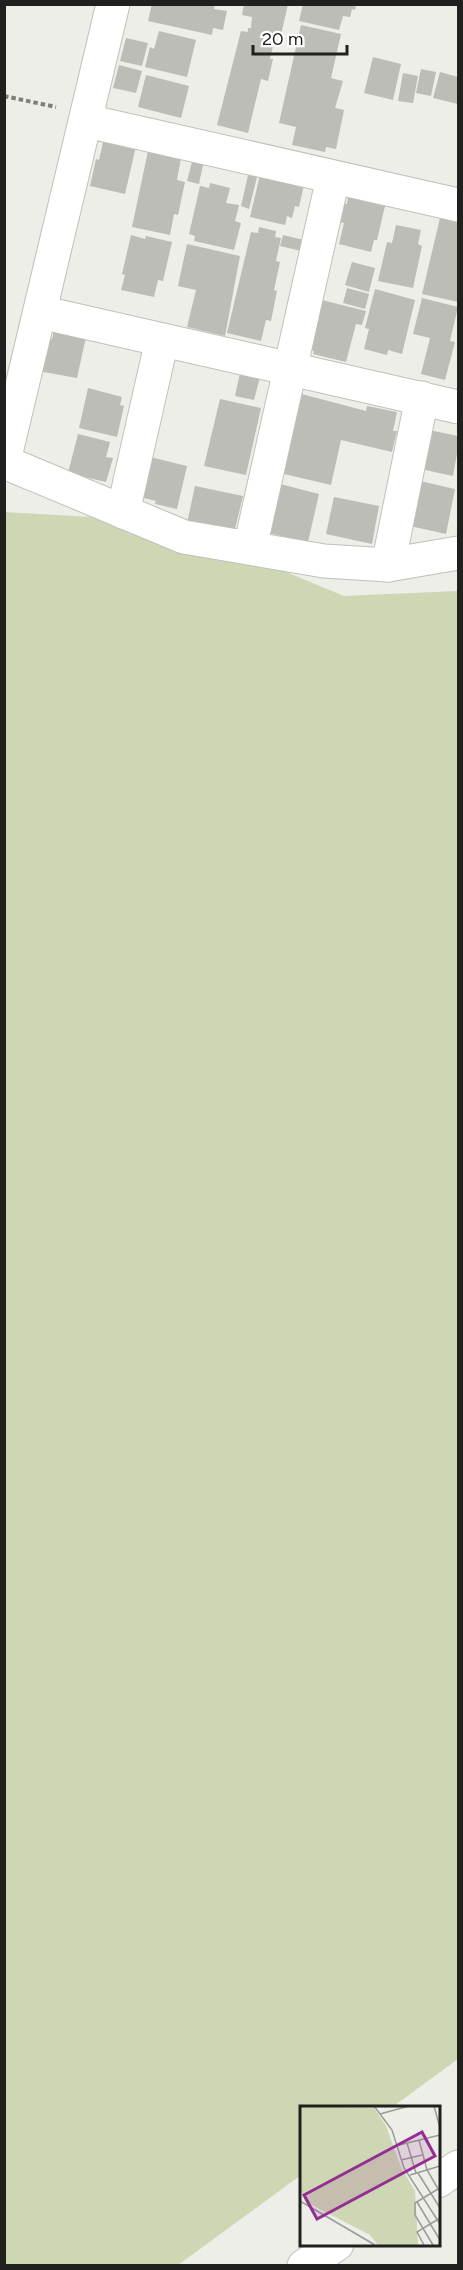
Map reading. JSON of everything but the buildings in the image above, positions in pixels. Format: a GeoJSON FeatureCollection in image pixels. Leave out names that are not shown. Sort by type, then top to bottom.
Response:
{"type":"FeatureCollection","features":[{"type":"Feature","properties":{"kind":"street"},"geometry":{"type":"LineString","coordinates":[[113,4],[4,461],[184,537],[324,561],[388,565],[459,553]]}},
{"type":"Feature","properties":{"kind":"street"},"geometry":{"type":"LineString","coordinates":[[87,118],[333,178],[459,205]]}},
{"type":"Feature","properties":{"kind":"street"},"geometry":{"type":"LineString","coordinates":[[250,548],[333,178]]}},
{"type":"Feature","properties":{"kind":"street"},"geometry":{"type":"LineString","coordinates":[[40,312],[459,407]]}},
{"type":"Feature","properties":{"kind":"street"},"geometry":{"type":"LineString","coordinates":[[123,512],[162,340]]}},
{"type":"Feature","properties":{"kind":"street"},"geometry":{"type":"LineString","coordinates":[[388,565],[422,398]]}},
{"type":"Feature","properties":{"kind":"street"},"geometry":{"type":"LineString","coordinates":[[439,2180],[459,2167]]}},
{"type":"Feature","properties":{"kind":"street"},"geometry":{"type":"LineString","coordinates":[[304,2265],[334,2246]]}},
{"type":"Feature","properties":{"kind":"path"},"geometry":{"type":"LineString","coordinates":[[4,96],[87,118]]}},
{"type":"Feature","properties":{"kind":"green space"},"geometry":{"type":"Polygon","coordinates":[[[4,512],[163,521],[344,596],[458,591],[458,2059],[394,2106],[300,2106],[300,2176],[178,2265],[5,2265],[4,512]]]}}]}
